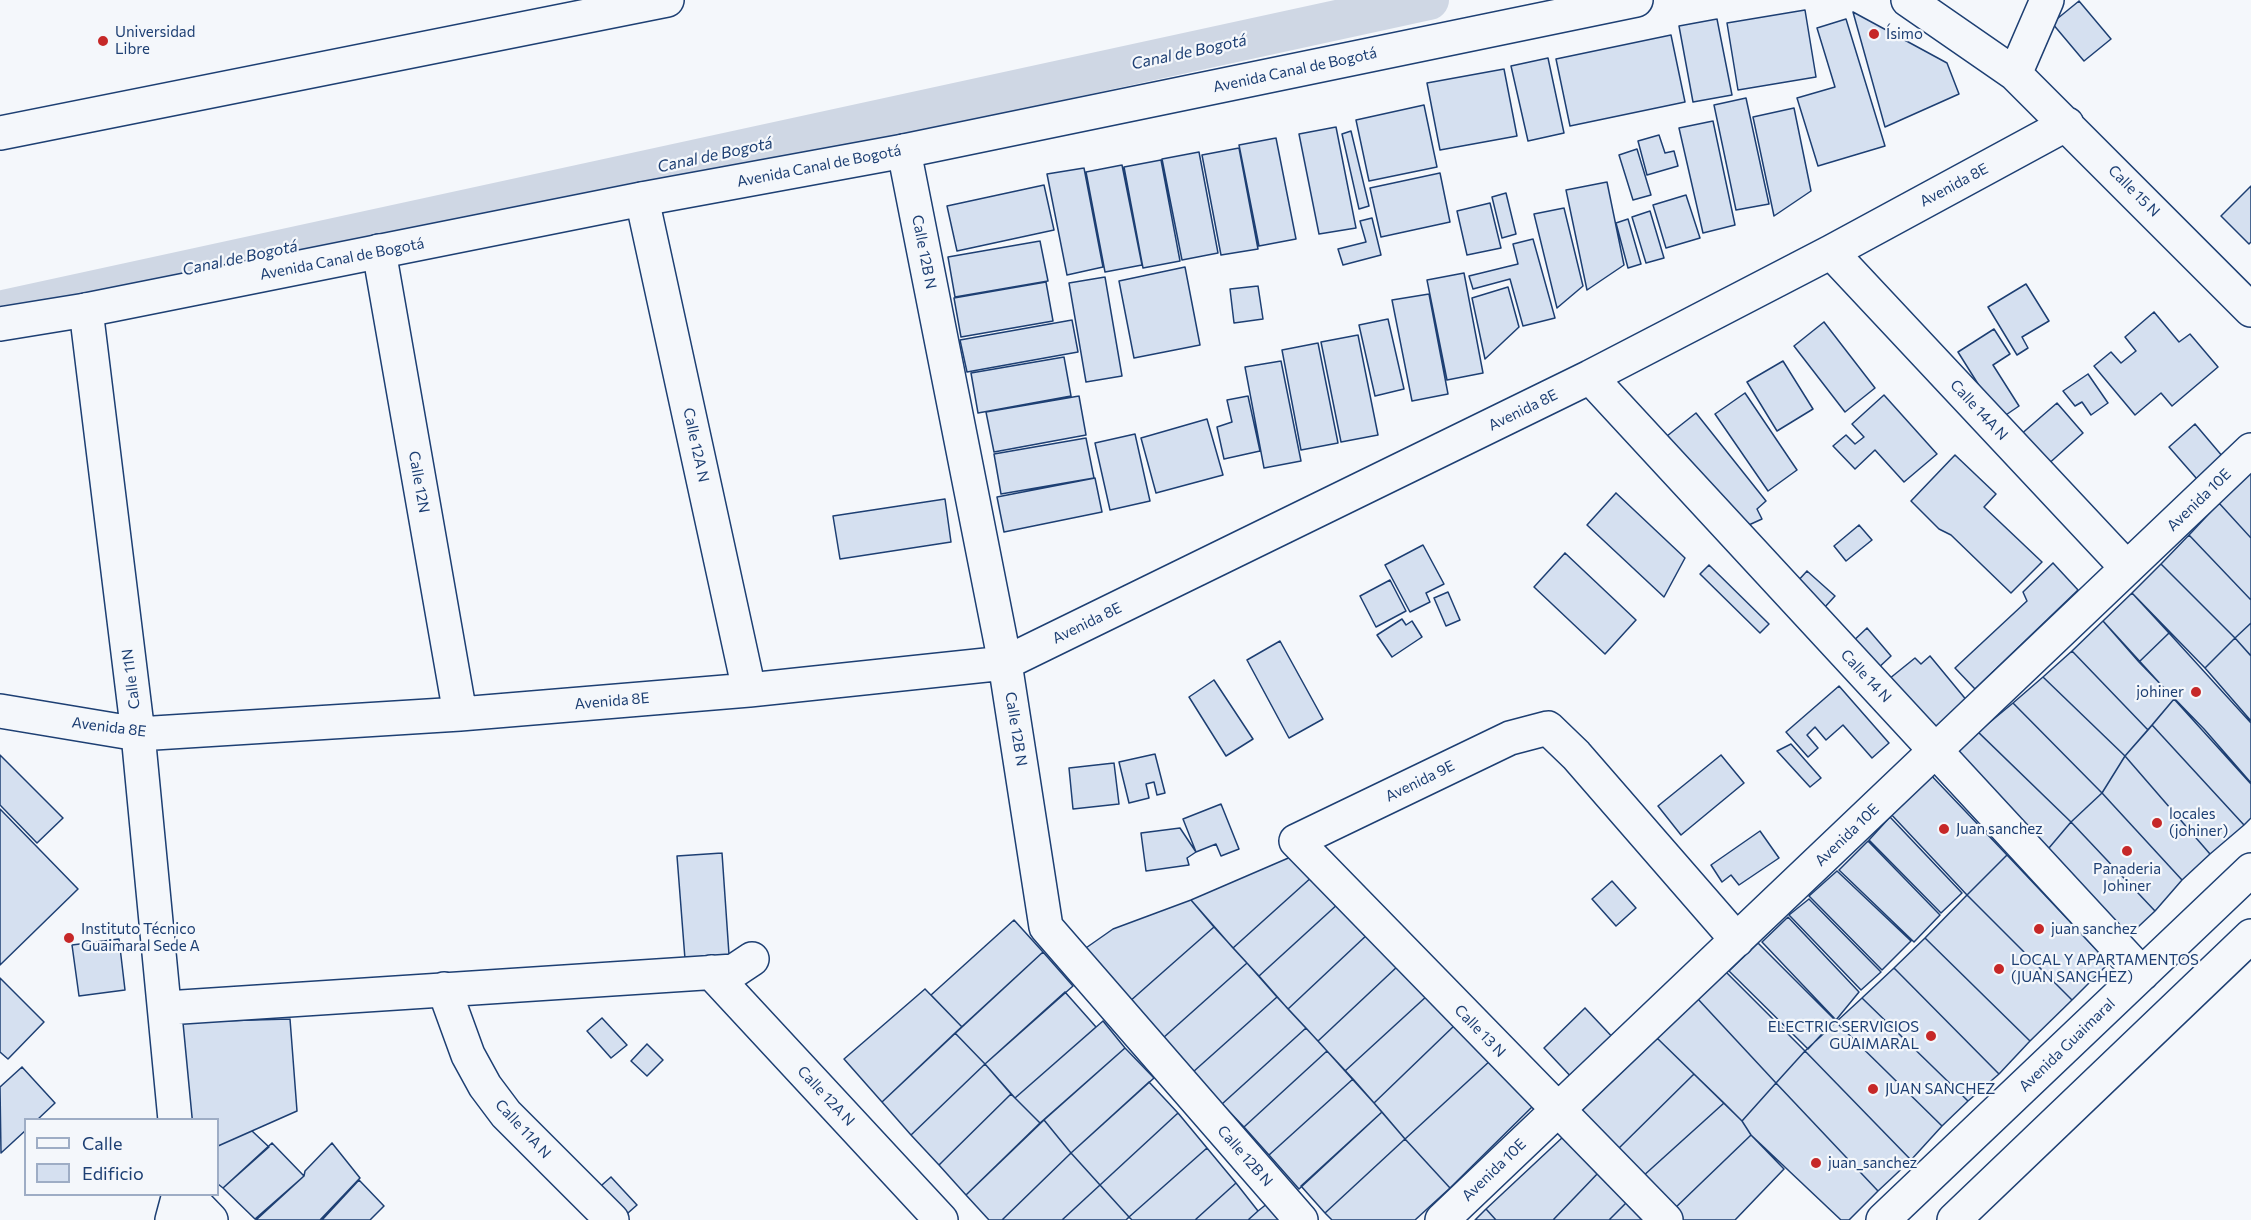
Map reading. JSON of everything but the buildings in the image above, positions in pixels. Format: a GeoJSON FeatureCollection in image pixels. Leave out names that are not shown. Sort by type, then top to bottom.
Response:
{"type":"FeatureCollection","features":[{"type":"Feature","properties":{"kind":"street"},"geometry":{"type":"LineString","coordinates":[[0,133],[667,0]]}},
{"type":"Feature","properties":{"kind":"street","name":"Avenida Canal de Bogotá"},"geometry":{"type":"LineString","coordinates":[[0,324],[86,310],[642,199],[904,151],[1636,0]]}},
{"type":"Feature","properties":{"kind":"street","name":"Calle 15 N"},"geometry":{"type":"LineString","coordinates":[[1908,0],[2015,75],[2067,124],[2251,310]]}},
{"type":"Feature","properties":{"kind":"street"},"geometry":{"type":"LineString","coordinates":[[2015,75],[2047,0]]}},
{"type":"Feature","properties":{"kind":"street","name":"Avenida 8E"},"geometry":{"type":"LineString","coordinates":[[0,711],[138,734],[460,714],[749,690],[1005,663],[1590,377],[1831,252],[2067,124]]}},
{"type":"Feature","properties":{"kind":"street","name":"Calle 12B N"},"geometry":{"type":"LineString","coordinates":[[904,151],[1005,663],[1046,927],[1301,1220]]}},
{"type":"Feature","properties":{"kind":"street","name":"Calle 12A N"},"geometry":{"type":"LineString","coordinates":[[642,199],[749,690]]}},
{"type":"Feature","properties":{"kind":"street","name":"Calle 12N"},"geometry":{"type":"LineString","coordinates":[[378,251],[460,714]]}},
{"type":"Feature","properties":{"kind":"street","name":"Calle 14A N"},"geometry":{"type":"LineString","coordinates":[[1831,252],[2127,568]]}},
{"type":"Feature","properties":{"kind":"street","name":"Calle 11N"},"geometry":{"type":"LineString","coordinates":[[86,310],[138,734],[175,1118]]}},
{"type":"Feature","properties":{"kind":"street","name":"Calle 14 N"},"geometry":{"type":"LineString","coordinates":[[1590,377],[2142,974]]}},
{"type":"Feature","properties":{"kind":"street","name":"Avenida 10E"},"geometry":{"type":"LineString","coordinates":[[1442,1220],[2251,450]]}},
{"type":"Feature","properties":{"kind":"street","name":"Avenida 9E"},"geometry":{"type":"LineString","coordinates":[[1296,841],[1510,738],[1548,728],[1576,755],[1737,940]]}},
{"type":"Feature","properties":{"kind":"street","name":"Calle 13 N"},"geometry":{"type":"LineString","coordinates":[[1296,841],[1666,1220]]}},
{"type":"Feature","properties":{"kind":"street","name":"Avenida Guaimaral"},"geometry":{"type":"LineString","coordinates":[[1883,1220],[2251,870]]}},
{"type":"Feature","properties":{"kind":"street"},"geometry":{"type":"LineString","coordinates":[[1954,1220],[2251,936]]}},
{"type":"Feature","properties":{"kind":"street"},"geometry":{"type":"LineString","coordinates":[[166,1008],[734,971],[753,959]]}},
{"type":"Feature","properties":{"kind":"street","name":"Calle 12A N"},"geometry":{"type":"LineString","coordinates":[[711,972],[941,1220]]}},
{"type":"Feature","properties":{"kind":"street","name":"Calle 11A N"},"geometry":{"type":"LineString","coordinates":[[444,989],[468,1055],[485,1086],[506,1114],[612,1220]]}},
{"type":"Feature","properties":{"kind":"street"},"geometry":{"type":"LineString","coordinates":[[172,1220],[178,1196]]}},
{"type":"Feature","properties":{"kind":"street"},"geometry":{"type":"LineString","coordinates":[[188,1196],[211,1220]]}},
{"type":"Feature","properties":{"kind":"waterway","name":"Canal de Bogotá"},"geometry":{"type":"LineString","coordinates":[[3,310],[1429,0]]}},
{"type":"Feature","properties":{"kind":"place","name":"Ísimo"},"geometry":{"type":"Point","coordinates":[1874,34]}},
{"type":"Feature","properties":{"kind":"place","name":"Universidad Libre"},"geometry":{"type":"Point","coordinates":[103,41]}},
{"type":"Feature","properties":{"kind":"place","name":"johiner"},"geometry":{"type":"Point","coordinates":[2196,692]}},
{"type":"Feature","properties":{"kind":"place","name":"locales (johiner)"},"geometry":{"type":"Point","coordinates":[2157,823]}},
{"type":"Feature","properties":{"kind":"place","name":"Juan sanchez"},"geometry":{"type":"Point","coordinates":[1944,829]}},
{"type":"Feature","properties":{"kind":"place","name":"Panaderia Johiner"},"geometry":{"type":"Point","coordinates":[2127,851]}},
{"type":"Feature","properties":{"kind":"place","name":"juan sanchez"},"geometry":{"type":"Point","coordinates":[2039,929]}},
{"type":"Feature","properties":{"kind":"place","name":"Instituto Técnico Guaimaral Sede A"},"geometry":{"type":"Point","coordinates":[69,938]}},
{"type":"Feature","properties":{"kind":"place","name":"LOCAL Y APARTAMENTOS (JUAN SANCHEZ)"},"geometry":{"type":"Point","coordinates":[1999,969]}},
{"type":"Feature","properties":{"kind":"place","name":"ELECTRIC SERVICIOS GUAIMARAL"},"geometry":{"type":"Point","coordinates":[1931,1036]}},
{"type":"Feature","properties":{"kind":"place","name":"JUAN SANCHEZ"},"geometry":{"type":"Point","coordinates":[1873,1089]}},
{"type":"Feature","properties":{"kind":"place","name":"juan_sanchez"},"geometry":{"type":"Point","coordinates":[1816,1163]}}]}
